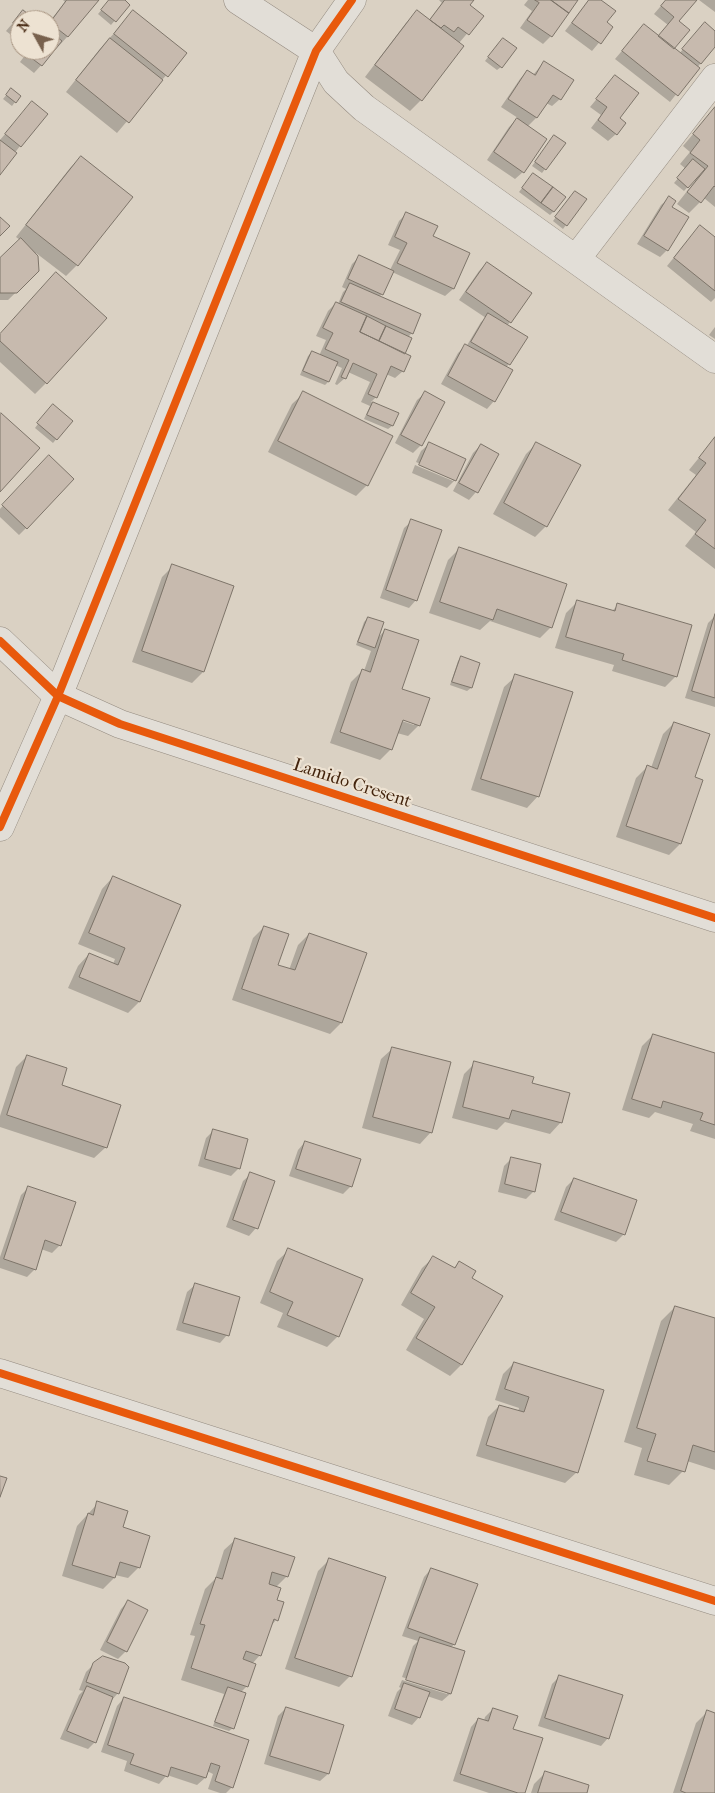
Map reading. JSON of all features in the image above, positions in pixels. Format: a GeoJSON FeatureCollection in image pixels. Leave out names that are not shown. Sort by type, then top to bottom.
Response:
{"type":"FeatureCollection","features":[{"type":"Feature","properties":{"kind":"street"},"geometry":{"type":"LineString","coordinates":[[238,0],[316,51],[336,82],[364,108],[715,359]]}},
{"type":"Feature","properties":{"kind":"street"},"geometry":{"type":"LineString","coordinates":[[0,827],[58,696],[316,51],[352,0]]}},
{"type":"Feature","properties":{"kind":"street"},"geometry":{"type":"LineString","coordinates":[[576,259],[715,78]]}},
{"type":"Feature","properties":{"kind":"street","name":"Lamido Cresent"},"geometry":{"type":"LineString","coordinates":[[0,641],[58,696],[120,724],[715,918]]}},
{"type":"Feature","properties":{"kind":"street"},"geometry":{"type":"LineString","coordinates":[[0,1373],[715,1601]]}},
{"type":"Feature","properties":{"kind":"building"},"geometry":{"type":"Polygon","coordinates":[[[67,0],[99,0],[68,37],[60,31],[60,10],[67,0]]]}},
{"type":"Feature","properties":{"kind":"building"},"geometry":{"type":"Polygon","coordinates":[[[109,0],[125,0],[130,5],[116,22],[101,10],[109,0]]]}},
{"type":"Feature","properties":{"kind":"building"},"geometry":{"type":"Polygon","coordinates":[[[445,0],[474,0],[470,5],[484,16],[469,35],[458,27],[454,32],[444,25],[441,28],[430,20],[445,0]]]}},
{"type":"Feature","properties":{"kind":"building"},"geometry":{"type":"Polygon","coordinates":[[[535,0],[551,0],[569,13],[552,37],[527,20],[539,3],[535,0]]]}},
{"type":"Feature","properties":{"kind":"building"},"geometry":{"type":"Polygon","coordinates":[[[551,0],[578,0],[569,13],[551,0]]]}},
{"type":"Feature","properties":{"kind":"building"},"geometry":{"type":"Polygon","coordinates":[[[589,0],[601,0],[616,11],[607,22],[613,27],[601,44],[572,23],[589,0]]]}},
{"type":"Feature","properties":{"kind":"building"},"geometry":{"type":"Polygon","coordinates":[[[666,0],[697,0],[679,21],[690,30],[674,49],[658,36],[674,17],[661,6],[666,0]]]}},
{"type":"Feature","properties":{"kind":"building"},"geometry":{"type":"Polygon","coordinates":[[[133,10],[187,53],[168,77],[114,34],[133,10]]]}},
{"type":"Feature","properties":{"kind":"building"},"geometry":{"type":"Polygon","coordinates":[[[417,10],[464,46],[422,101],[375,65],[417,10]]]}},
{"type":"Feature","properties":{"kind":"building"},"geometry":{"type":"Polygon","coordinates":[[[705,22],[715,31],[715,47],[701,64],[682,49],[705,22]]]}},
{"type":"Feature","properties":{"kind":"building"},"geometry":{"type":"Polygon","coordinates":[[[644,24],[700,68],[678,96],[622,51],[644,24]]]}},
{"type":"Feature","properties":{"kind":"building"},"geometry":{"type":"Polygon","coordinates":[[[110,38],[163,80],[129,123],[76,80],[110,38]]]}},
{"type":"Feature","properties":{"kind":"building"},"geometry":{"type":"Polygon","coordinates":[[[503,38],[517,48],[502,68],[488,57],[503,38]]]}},
{"type":"Feature","properties":{"kind":"building"},"geometry":{"type":"Polygon","coordinates":[[[34,60],[47,60],[42,66],[34,60]]]}},
{"type":"Feature","properties":{"kind":"building"},"geometry":{"type":"Polygon","coordinates":[[[544,61],[574,80],[561,100],[553,95],[537,118],[508,99],[527,70],[535,75],[544,61]]]}},
{"type":"Feature","properties":{"kind":"building"},"geometry":{"type":"Polygon","coordinates":[[[615,75],[639,93],[620,118],[626,123],[617,135],[598,120],[607,107],[596,99],[615,75]]]}},
{"type":"Feature","properties":{"kind":"building"},"geometry":{"type":"Polygon","coordinates":[[[11,88],[21,96],[16,103],[6,95],[11,88]]]}},
{"type":"Feature","properties":{"kind":"building"},"geometry":{"type":"Polygon","coordinates":[[[32,101],[48,114],[21,147],[5,134],[32,101]]]}},
{"type":"Feature","properties":{"kind":"building"},"geometry":{"type":"Polygon","coordinates":[[[715,107],[715,187],[701,203],[687,192],[708,166],[690,153],[700,140],[693,134],[715,107]]]}},
{"type":"Feature","properties":{"kind":"building"},"geometry":{"type":"Polygon","coordinates":[[[517,118],[547,139],[524,173],[494,152],[517,118]]]}},
{"type":"Feature","properties":{"kind":"building"},"geometry":{"type":"Polygon","coordinates":[[[554,135],[566,143],[546,170],[535,162],[554,135]]]}},
{"type":"Feature","properties":{"kind":"building"},"geometry":{"type":"Polygon","coordinates":[[[0,140],[17,153],[0,175],[0,140]]]}},
{"type":"Feature","properties":{"kind":"building"},"geometry":{"type":"Polygon","coordinates":[[[81,156],[133,197],[78,266],[26,225],[81,156]]]}},
{"type":"Feature","properties":{"kind":"building"},"geometry":{"type":"Polygon","coordinates":[[[693,159],[705,169],[688,188],[677,178],[693,159]]]}},
{"type":"Feature","properties":{"kind":"building"},"geometry":{"type":"Polygon","coordinates":[[[533,173],[553,187],[541,203],[522,188],[533,173]]]}},
{"type":"Feature","properties":{"kind":"building"},"geometry":{"type":"Polygon","coordinates":[[[553,187],[566,197],[554,212],[541,203],[553,187]]]}},
{"type":"Feature","properties":{"kind":"building"},"geometry":{"type":"Polygon","coordinates":[[[575,191],[587,199],[567,226],[555,217],[575,191]]]}},
{"type":"Feature","properties":{"kind":"building"},"geometry":{"type":"Polygon","coordinates":[[[669,196],[676,201],[672,207],[689,217],[668,251],[644,236],[669,196]]]}},
{"type":"Feature","properties":{"kind":"building"},"geometry":{"type":"Polygon","coordinates":[[[406,212],[438,226],[433,236],[470,253],[454,289],[397,263],[407,243],[395,237],[406,212]]]}},
{"type":"Feature","properties":{"kind":"building"},"geometry":{"type":"Polygon","coordinates":[[[0,217],[10,226],[0,236],[0,217]]]}},
{"type":"Feature","properties":{"kind":"building"},"geometry":{"type":"Polygon","coordinates":[[[700,225],[715,237],[715,291],[674,258],[700,225]]]}},
{"type":"Feature","properties":{"kind":"building"},"geometry":{"type":"Polygon","coordinates":[[[21,238],[38,256],[39,271],[17,293],[0,293],[0,258],[21,238]]]}},
{"type":"Feature","properties":{"kind":"building"},"geometry":{"type":"Polygon","coordinates":[[[359,255],[394,271],[383,295],[348,279],[359,255]]]}},
{"type":"Feature","properties":{"kind":"building"},"geometry":{"type":"Polygon","coordinates":[[[487,262],[532,293],[511,323],[466,292],[487,262]]]}},
{"type":"Feature","properties":{"kind":"building"},"geometry":{"type":"Polygon","coordinates":[[[56,272],[107,318],[47,384],[0,341],[0,334],[56,272]]]}},
{"type":"Feature","properties":{"kind":"building"},"geometry":{"type":"Polygon","coordinates":[[[350,283],[421,314],[413,334],[341,302],[350,283]]]}},
{"type":"Feature","properties":{"kind":"building"},"geometry":{"type":"Polygon","coordinates":[[[336,302],[367,316],[360,332],[411,356],[404,372],[391,366],[377,398],[368,394],[377,374],[353,363],[346,379],[341,377],[349,360],[325,349],[333,333],[323,328],[336,302]]]}},
{"type":"Feature","properties":{"kind":"building"},"geometry":{"type":"Polygon","coordinates":[[[488,313],[528,337],[510,365],[471,342],[488,313]]]}},
{"type":"Feature","properties":{"kind":"building"},"geometry":{"type":"Polygon","coordinates":[[[367,316],[386,326],[379,341],[360,332],[367,316]]]}},
{"type":"Feature","properties":{"kind":"building"},"geometry":{"type":"Polygon","coordinates":[[[386,326],[412,338],[405,354],[379,341],[386,326]]]}},
{"type":"Feature","properties":{"kind":"building"},"geometry":{"type":"Polygon","coordinates":[[[465,344],[513,370],[495,402],[448,376],[465,344]]]}},
{"type":"Feature","properties":{"kind":"building"},"geometry":{"type":"Polygon","coordinates":[[[312,351],[338,362],[329,382],[303,371],[312,351]]]}},
{"type":"Feature","properties":{"kind":"building"},"geometry":{"type":"Polygon","coordinates":[[[303,391],[393,436],[368,486],[278,441],[303,391]]]}},
{"type":"Feature","properties":{"kind":"building"},"geometry":{"type":"Polygon","coordinates":[[[425,391],[445,402],[422,446],[401,435],[425,391]]]}},
{"type":"Feature","properties":{"kind":"building"},"geometry":{"type":"Polygon","coordinates":[[[373,402],[399,413],[393,426],[367,415],[373,402]]]}},
{"type":"Feature","properties":{"kind":"building"},"geometry":{"type":"Polygon","coordinates":[[[53,404],[73,421],[57,440],[37,423],[53,404]]]}},
{"type":"Feature","properties":{"kind":"building"},"geometry":{"type":"Polygon","coordinates":[[[0,414],[40,448],[0,492],[0,414]]]}},
{"type":"Feature","properties":{"kind":"building"},"geometry":{"type":"Polygon","coordinates":[[[715,437],[715,549],[695,534],[706,520],[678,499],[706,463],[699,458],[715,437]]]}},
{"type":"Feature","properties":{"kind":"building"},"geometry":{"type":"Polygon","coordinates":[[[429,442],[466,459],[456,481],[419,465],[429,442]]]}},
{"type":"Feature","properties":{"kind":"building"},"geometry":{"type":"Polygon","coordinates":[[[536,442],[581,465],[547,527],[504,503],[536,442]]]}},
{"type":"Feature","properties":{"kind":"building"},"geometry":{"type":"Polygon","coordinates":[[[481,444],[499,454],[478,493],[459,483],[481,444]]]}},
{"type":"Feature","properties":{"kind":"building"},"geometry":{"type":"Polygon","coordinates":[[[49,455],[74,479],[27,529],[2,505],[49,455]]]}},
{"type":"Feature","properties":{"kind":"building"},"geometry":{"type":"Polygon","coordinates":[[[411,519],[442,530],[417,601],[386,590],[411,519]]]}},
{"type":"Feature","properties":{"kind":"building"},"geometry":{"type":"Polygon","coordinates":[[[459,547],[567,584],[552,628],[497,609],[493,620],[440,602],[459,547]]]}},
{"type":"Feature","properties":{"kind":"building"},"geometry":{"type":"Polygon","coordinates":[[[172,564],[234,586],[204,672],[142,651],[172,564]]]}},
{"type":"Feature","properties":{"kind":"building"},"geometry":{"type":"Polygon","coordinates":[[[577,600],[615,611],[617,603],[692,625],[677,677],[622,660],[624,654],[566,637],[577,600]]]}},
{"type":"Feature","properties":{"kind":"building"},"geometry":{"type":"Polygon","coordinates":[[[715,614],[715,698],[692,691],[715,614]]]}},
{"type":"Feature","properties":{"kind":"building"},"geometry":{"type":"Polygon","coordinates":[[[368,617],[384,622],[375,648],[358,642],[368,617]]]}},
{"type":"Feature","properties":{"kind":"building"},"geometry":{"type":"Polygon","coordinates":[[[385,629],[419,640],[402,689],[430,698],[420,726],[403,720],[392,750],[340,732],[362,669],[370,672],[385,629]]]}},
{"type":"Feature","properties":{"kind":"building"},"geometry":{"type":"Polygon","coordinates":[[[461,656],[480,663],[472,688],[452,682],[461,656]]]}},
{"type":"Feature","properties":{"kind":"building"},"geometry":{"type":"Polygon","coordinates":[[[515,674],[573,692],[539,797],[481,779],[515,674]]]}},
{"type":"Feature","properties":{"kind":"building"},"geometry":{"type":"Polygon","coordinates":[[[674,722],[710,734],[695,777],[703,780],[681,844],[626,826],[647,765],[657,769],[674,722]]]}},
{"type":"Feature","properties":{"kind":"building"},"geometry":{"type":"Polygon","coordinates":[[[113,876],[181,905],[140,1002],[79,977],[89,953],[118,965],[125,948],[89,933],[113,876]]]}},
{"type":"Feature","properties":{"kind":"building"},"geometry":{"type":"Polygon","coordinates":[[[264,926],[289,934],[278,965],[295,970],[309,933],[367,953],[342,1023],[242,989],[264,926]]]}},
{"type":"Feature","properties":{"kind":"building"},"geometry":{"type":"Polygon","coordinates":[[[653,1034],[715,1053],[715,1125],[700,1120],[703,1113],[663,1101],[661,1108],[632,1099],[653,1034]]]}},
{"type":"Feature","properties":{"kind":"building"},"geometry":{"type":"Polygon","coordinates":[[[392,1047],[451,1062],[432,1133],[373,1117],[392,1047]]]}},
{"type":"Feature","properties":{"kind":"building"},"geometry":{"type":"Polygon","coordinates":[[[27,1055],[67,1068],[62,1085],[121,1105],[107,1148],[7,1115],[27,1055]]]}},
{"type":"Feature","properties":{"kind":"building"},"geometry":{"type":"Polygon","coordinates":[[[474,1061],[534,1077],[532,1083],[570,1093],[562,1123],[512,1110],[509,1119],[463,1107],[474,1061]]]}},
{"type":"Feature","properties":{"kind":"building"},"geometry":{"type":"Polygon","coordinates":[[[213,1129],[248,1139],[240,1169],[205,1159],[213,1129]]]}},
{"type":"Feature","properties":{"kind":"building"},"geometry":{"type":"Polygon","coordinates":[[[305,1141],[361,1159],[352,1187],[296,1169],[305,1141]]]}},
{"type":"Feature","properties":{"kind":"building"},"geometry":{"type":"Polygon","coordinates":[[[511,1157],[541,1164],[535,1192],[505,1184],[511,1157]]]}},
{"type":"Feature","properties":{"kind":"building"},"geometry":{"type":"Polygon","coordinates":[[[250,1172],[275,1181],[258,1229],[233,1220],[250,1172]]]}},
{"type":"Feature","properties":{"kind":"building"},"geometry":{"type":"Polygon","coordinates":[[[574,1178],[637,1200],[625,1235],[561,1212],[574,1178]]]}},
{"type":"Feature","properties":{"kind":"building"},"geometry":{"type":"Polygon","coordinates":[[[28,1186],[76,1202],[61,1246],[45,1240],[36,1270],[4,1259],[28,1186]]]}},
{"type":"Feature","properties":{"kind":"building"},"geometry":{"type":"Polygon","coordinates":[[[288,1248],[363,1279],[339,1337],[287,1315],[293,1302],[270,1292],[288,1248]]]}},
{"type":"Feature","properties":{"kind":"building"},"geometry":{"type":"Polygon","coordinates":[[[433,1256],[455,1268],[459,1261],[476,1271],[472,1278],[503,1296],[462,1365],[416,1338],[435,1307],[411,1293],[433,1256]]]}},
{"type":"Feature","properties":{"kind":"building"},"geometry":{"type":"Polygon","coordinates":[[[195,1283],[240,1297],[229,1336],[183,1323],[195,1283]]]}},
{"type":"Feature","properties":{"kind":"building"},"geometry":{"type":"Polygon","coordinates":[[[675,1306],[715,1318],[715,1452],[693,1445],[685,1472],[647,1461],[656,1434],[637,1428],[675,1306]]]}},
{"type":"Feature","properties":{"kind":"building"},"geometry":{"type":"Polygon","coordinates":[[[514,1362],[604,1390],[578,1473],[486,1445],[499,1405],[524,1412],[529,1397],[505,1389],[514,1362]]]}},
{"type":"Feature","properties":{"kind":"building"},"geometry":{"type":"Polygon","coordinates":[[[0,1476],[7,1478],[0,1497],[0,1476]]]}},
{"type":"Feature","properties":{"kind":"building"},"geometry":{"type":"Polygon","coordinates":[[[97,1501],[128,1511],[123,1527],[150,1536],[140,1568],[120,1562],[115,1578],[72,1565],[88,1513],[93,1515],[97,1501]]]}},
{"type":"Feature","properties":{"kind":"building"},"geometry":{"type":"Polygon","coordinates":[[[235,1538],[295,1557],[288,1577],[272,1572],[269,1584],[281,1588],[277,1600],[284,1602],[278,1621],[274,1619],[261,1656],[246,1651],[243,1659],[256,1664],[248,1687],[191,1668],[205,1625],[200,1624],[216,1577],[222,1579],[235,1538]]]}},
{"type":"Feature","properties":{"kind":"building"},"geometry":{"type":"Polygon","coordinates":[[[329,1558],[386,1577],[352,1677],[295,1658],[329,1558]]]}},
{"type":"Feature","properties":{"kind":"building"},"geometry":{"type":"Polygon","coordinates":[[[431,1568],[478,1584],[455,1645],[408,1628],[431,1568]]]}},
{"type":"Feature","properties":{"kind":"building"},"geometry":{"type":"Polygon","coordinates":[[[128,1600],[148,1610],[127,1652],[107,1642],[128,1600]]]}},
{"type":"Feature","properties":{"kind":"building"},"geometry":{"type":"Polygon","coordinates":[[[420,1637],[465,1651],[451,1694],[406,1680],[420,1637]]]}},
{"type":"Feature","properties":{"kind":"building"},"geometry":{"type":"Polygon","coordinates":[[[103,1656],[125,1663],[129,1667],[119,1694],[86,1682],[93,1663],[103,1656]]]}},
{"type":"Feature","properties":{"kind":"building"},"geometry":{"type":"Polygon","coordinates":[[[559,1675],[623,1695],[609,1739],[545,1718],[559,1675]]]}},
{"type":"Feature","properties":{"kind":"building"},"geometry":{"type":"Polygon","coordinates":[[[404,1683],[430,1692],[420,1718],[395,1709],[404,1683]]]}},
{"type":"Feature","properties":{"kind":"building"},"geometry":{"type":"Polygon","coordinates":[[[87,1686],[113,1697],[96,1743],[67,1731],[87,1686]]]}},
{"type":"Feature","properties":{"kind":"building"},"geometry":{"type":"Polygon","coordinates":[[[228,1687],[246,1693],[234,1729],[215,1722],[228,1687]]]}},
{"type":"Feature","properties":{"kind":"building"},"geometry":{"type":"Polygon","coordinates":[[[124,1697],[249,1740],[233,1788],[215,1781],[220,1766],[211,1763],[206,1778],[171,1767],[168,1777],[130,1764],[134,1754],[108,1745],[124,1697]]]}},
{"type":"Feature","properties":{"kind":"building"},"geometry":{"type":"Polygon","coordinates":[[[286,1707],[344,1725],[329,1774],[270,1756],[286,1707]]]}},
{"type":"Feature","properties":{"kind":"building"},"geometry":{"type":"Polygon","coordinates":[[[493,1708],[518,1716],[513,1729],[543,1738],[525,1793],[518,1793],[460,1774],[478,1718],[488,1721],[493,1708]]]}},
{"type":"Feature","properties":{"kind":"building"},"geometry":{"type":"Polygon","coordinates":[[[707,1710],[715,1713],[715,1793],[686,1793],[681,1791],[707,1710]]]}},
{"type":"Feature","properties":{"kind":"building"},"geometry":{"type":"Polygon","coordinates":[[[545,1771],[589,1785],[587,1793],[538,1793],[545,1771]]]}},
{"type":"Feature","properties":{"kind":"cycle path"},"geometry":{"type":"LineString","coordinates":[[0,827],[58,696],[316,51],[352,0]]}},
{"type":"Feature","properties":{"kind":"cycle path"},"geometry":{"type":"LineString","coordinates":[[0,641],[58,696],[120,724],[715,918]]}},
{"type":"Feature","properties":{"kind":"cycle path"},"geometry":{"type":"LineString","coordinates":[[0,1373],[715,1601]]}}]}
